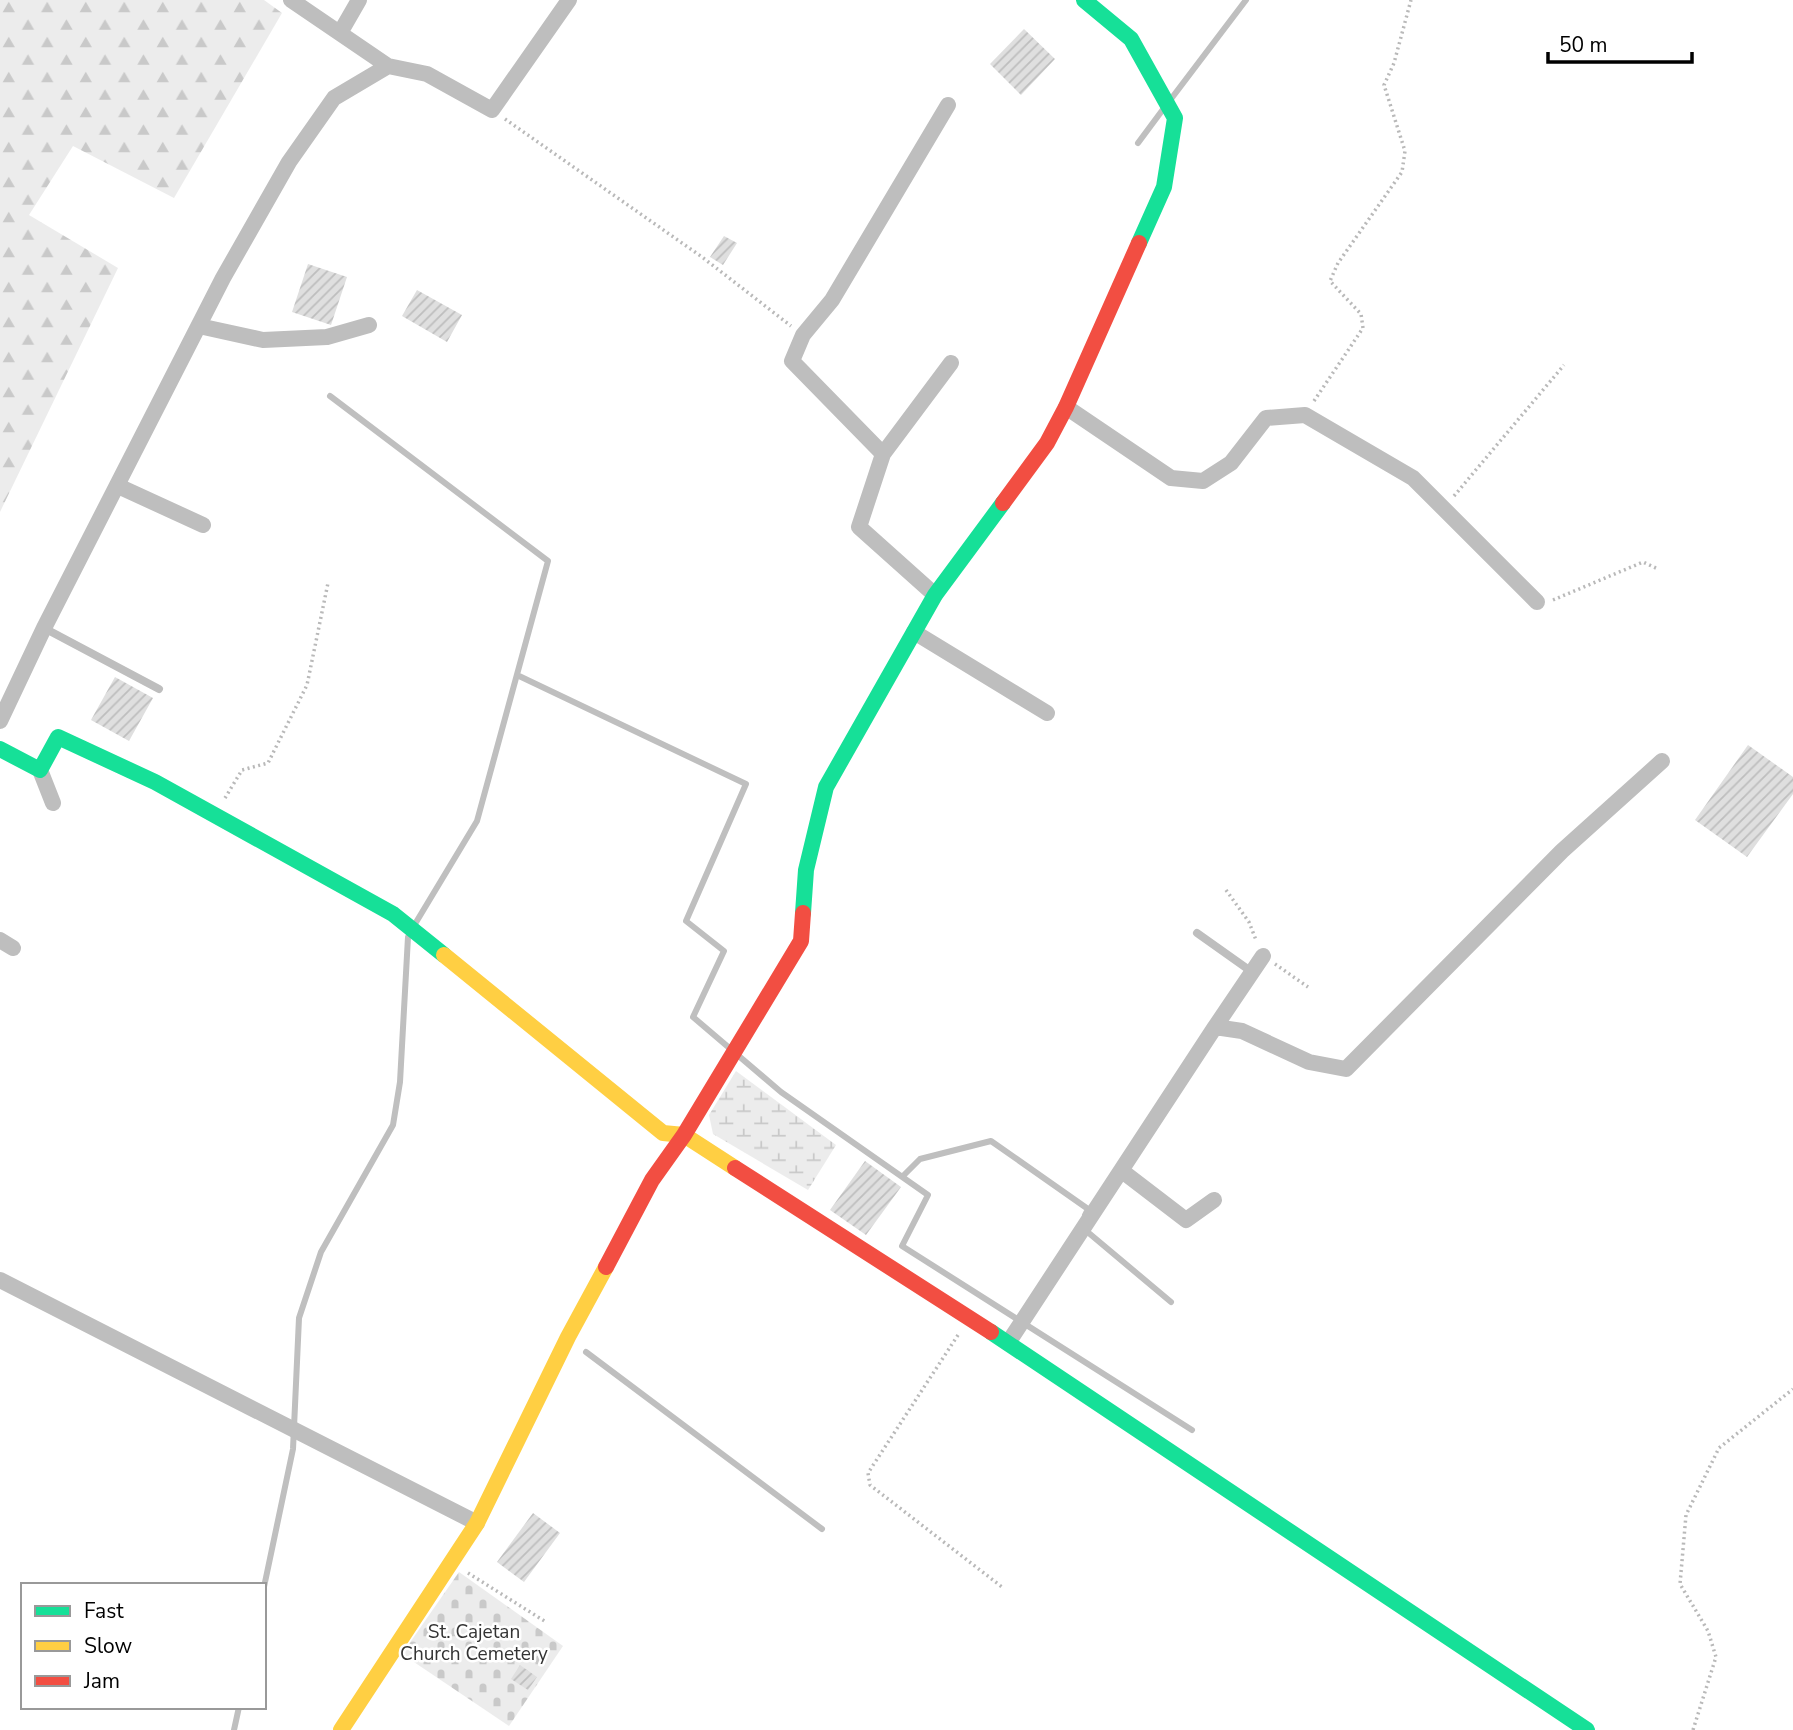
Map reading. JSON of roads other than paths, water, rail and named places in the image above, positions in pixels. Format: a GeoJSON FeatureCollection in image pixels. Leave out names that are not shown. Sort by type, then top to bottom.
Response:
{"type":"FeatureCollection","features":[{"type":"Feature","properties":{"kind":"street"},"geometry":{"type":"LineString","coordinates":[[291,0],[388,66],[428,74],[492,110],[569,0]]}},
{"type":"Feature","properties":{"kind":"street"},"geometry":{"type":"LineString","coordinates":[[340,33],[359,0]]}},
{"type":"Feature","properties":{"kind":"street"},"geometry":{"type":"LineString","coordinates":[[341,1730],[477,1522],[568,1337],[652,1180],[684,1135],[801,942],[806,870],[826,788],[935,595],[1047,443],[1066,407],[1164,187],[1175,118],[1131,39],[1084,0]]}},
{"type":"Feature","properties":{"kind":"street"},"geometry":{"type":"LineString","coordinates":[[0,721],[44,628],[199,326],[289,162],[334,99],[388,66]]}},
{"type":"Feature","properties":{"kind":"street"},"geometry":{"type":"LineString","coordinates":[[883,454],[792,361],[803,335],[832,300],[948,105]]}},
{"type":"Feature","properties":{"kind":"street"},"geometry":{"type":"LineString","coordinates":[[199,326],[263,340],[327,337],[369,325]]}},
{"type":"Feature","properties":{"kind":"street"},"geometry":{"type":"LineString","coordinates":[[935,595],[859,527],[883,454],[951,363]]}},
{"type":"Feature","properties":{"kind":"street"},"geometry":{"type":"LineString","coordinates":[[1066,407],[1171,478],[1203,481],[1230,463],[1266,418],[1305,415],[1413,478],[1537,602]]}},
{"type":"Feature","properties":{"kind":"street"},"geometry":{"type":"LineString","coordinates":[[118,486],[203,525]]}},
{"type":"Feature","properties":{"kind":"street"},"geometry":{"type":"LineString","coordinates":[[914,632],[1047,713]]}},
{"type":"Feature","properties":{"kind":"street"},"geometry":{"type":"LineString","coordinates":[[40,770],[58,737],[155,782],[393,914],[663,1133],[684,1135],[1008,1343],[1587,1730]]}},
{"type":"Feature","properties":{"kind":"street"},"geometry":{"type":"LineString","coordinates":[[0,749],[40,770],[53,803]]}},
{"type":"Feature","properties":{"kind":"street"},"geometry":{"type":"LineString","coordinates":[[1215,1027],[1242,1031],[1309,1062],[1346,1069],[1562,851],[1662,761]]}},
{"type":"Feature","properties":{"kind":"street"},"geometry":{"type":"LineString","coordinates":[[1008,1343],[1263,956]]}},
{"type":"Feature","properties":{"kind":"street"},"geometry":{"type":"LineString","coordinates":[[1122,1171],[1186,1220],[1214,1200]]}},
{"type":"Feature","properties":{"kind":"street"},"geometry":{"type":"LineString","coordinates":[[0,1280],[477,1522]]}},
{"type":"Feature","properties":{"kind":"lane"},"geometry":{"type":"LineString","coordinates":[[44,628],[159,689]]}},
{"type":"Feature","properties":{"kind":"lane"},"geometry":{"type":"LineString","coordinates":[[1197,933],[1252,972]]}},
{"type":"Feature","properties":{"kind":"waterway"},"geometry":{"type":"LineString","coordinates":[[1171,99],[1246,0]]}},
{"type":"Feature","properties":{"kind":"waterway"},"geometry":{"type":"LineString","coordinates":[[1138,143],[1164,108]]}},
{"type":"Feature","properties":{"kind":"waterway"},"geometry":{"type":"LineString","coordinates":[[330,396],[548,561],[477,821],[415,924]]}},
{"type":"Feature","properties":{"kind":"waterway"},"geometry":{"type":"LineString","coordinates":[[517,675],[746,784],[686,921],[724,951],[693,1017],[781,1092],[928,1195],[902,1246],[1192,1430]]}},
{"type":"Feature","properties":{"kind":"waterway"},"geometry":{"type":"LineString","coordinates":[[265,1583],[293,1449],[299,1318],[321,1252],[393,1125],[400,1082],[410,933]]}},
{"type":"Feature","properties":{"kind":"waterway"},"geometry":{"type":"LineString","coordinates":[[902,1177],[920,1159],[991,1141],[1088,1209],[1085,1215]]}},
{"type":"Feature","properties":{"kind":"waterway"},"geometry":{"type":"LineString","coordinates":[[1084,1229],[1171,1302]]}},
{"type":"Feature","properties":{"kind":"waterway"},"geometry":{"type":"LineString","coordinates":[[586,1352],[822,1529]]}},
{"type":"Feature","properties":{"kind":"waterway"},"geometry":{"type":"LineString","coordinates":[[234,1730],[239,1709]]}},
{"type":"Feature","properties":{"kind":"park label","name":"St. Cajetan Church Cemetery"},"geometry":{"type":"Point","coordinates":[474,1643]}}]}
